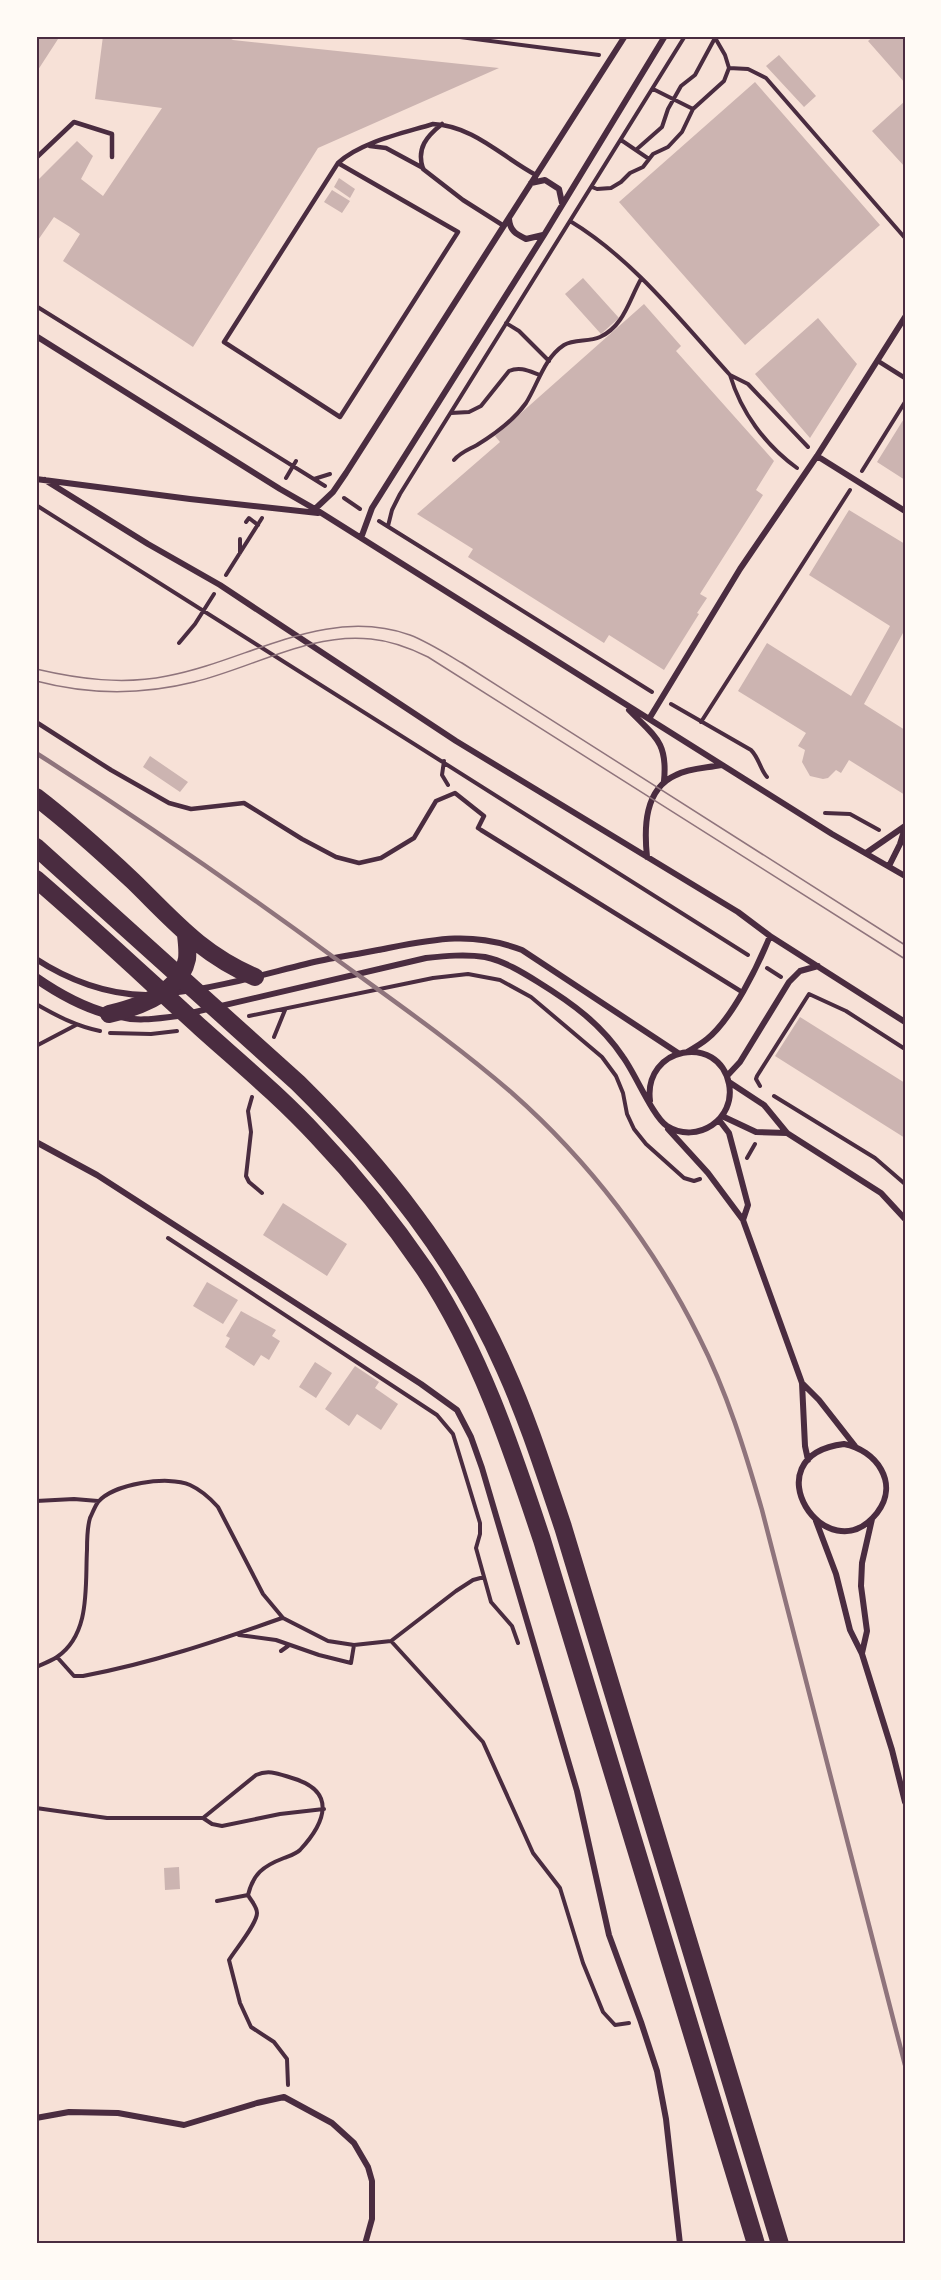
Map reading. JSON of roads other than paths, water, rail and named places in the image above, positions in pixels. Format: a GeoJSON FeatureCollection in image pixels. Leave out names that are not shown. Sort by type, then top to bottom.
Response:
{"type":"FeatureCollection","features":[{"type":"Feature","properties":{"kind":"highway"},"geometry":{"type":"LineString","coordinates":[[36,797],[63,817],[134,882],[186,935],[221,960],[255,977]]}},
{"type":"Feature","properties":{"kind":"highway"},"geometry":{"type":"LineString","coordinates":[[36,847],[298,1083],[340,1125],[411,1208],[469,1298],[505,1368],[534,1442],[563,1527],[780,2244]]}},
{"type":"Feature","properties":{"kind":"highway"},"geometry":{"type":"LineString","coordinates":[[36,879],[316,1134],[360,1183],[426,1272],[450,1312],[484,1378],[514,1455],[542,1540],[756,2244]]}},
{"type":"Feature","properties":{"kind":"highway"},"geometry":{"type":"LineString","coordinates":[[109,1014],[141,1005],[173,984],[183,969],[187,957],[186,935]]}},
{"type":"Feature","properties":{"kind":"street"},"geometry":{"type":"LineString","coordinates":[[315,509],[333,492],[625,36]]}},
{"type":"Feature","properties":{"kind":"street"},"geometry":{"type":"LineString","coordinates":[[361,538],[369,514],[544,235],[665,36]]}},
{"type":"Feature","properties":{"kind":"street"},"geometry":{"type":"LineString","coordinates":[[531,183],[545,180],[559,189],[562,203]]}},
{"type":"Feature","properties":{"kind":"street"},"geometry":{"type":"LineString","coordinates":[[509,218],[514,232],[526,239],[544,235]]}},
{"type":"Feature","properties":{"kind":"street"},"geometry":{"type":"LineString","coordinates":[[649,719],[740,569],[817,456],[905,317]]}},
{"type":"Feature","properties":{"kind":"street"},"geometry":{"type":"LineString","coordinates":[[36,336],[722,765],[905,876]]}},
{"type":"Feature","properties":{"kind":"street"},"geometry":{"type":"LineString","coordinates":[[817,456],[905,511]]}},
{"type":"Feature","properties":{"kind":"street"},"geometry":{"type":"LineString","coordinates":[[36,479],[322,513]]}},
{"type":"Feature","properties":{"kind":"street"},"geometry":{"type":"LineString","coordinates":[[45,480],[148,544],[220,585],[456,741],[738,912],[770,936],[905,1022]]}},
{"type":"Feature","properties":{"kind":"street"},"geometry":{"type":"LineString","coordinates":[[620,701],[659,740],[666,761],[664,781],[652,800],[646,817],[647,857]]}},
{"type":"Feature","properties":{"kind":"street"},"geometry":{"type":"LineString","coordinates":[[664,781],[684,772],[722,765]]}},
{"type":"Feature","properties":{"kind":"street"},"geometry":{"type":"LineString","coordinates":[[866,853],[905,827]]}},
{"type":"Feature","properties":{"kind":"street"},"geometry":{"type":"LineString","coordinates":[[889,866],[900,844],[905,827]]}},
{"type":"Feature","properties":{"kind":"street"},"geometry":{"type":"LineString","coordinates":[[687,1052],[706,1040],[721,1025],[759,963],[770,936]]}},
{"type":"Feature","properties":{"kind":"street"},"geometry":{"type":"LineString","coordinates":[[36,959],[90,986],[133,995],[159,994],[226,984],[309,963],[442,938],[464,937],[505,944],[522,950],[678,1053]]}},
{"type":"Feature","properties":{"kind":"street"},"geometry":{"type":"LineString","coordinates":[[36,978],[61,995],[95,1010],[129,1019],[154,1019],[178,1016],[426,958],[467,956],[504,963],[570,1002],[605,1032],[650,1101],[657,1117],[708,1173],[743,1220],[802,1383],[805,1446],[808,1460]]}},
{"type":"Feature","properties":{"kind":"street"},"geometry":{"type":"LineString","coordinates":[[664,1124],[690,1133],[711,1127],[721,1118],[729,1103],[728,1079],[789,982],[800,972],[818,966]]}},
{"type":"Feature","properties":{"kind":"street"},"geometry":{"type":"LineString","coordinates":[[650,1101],[650,1082],[654,1072],[669,1057],[687,1052],[709,1056],[719,1065],[728,1079],[764,1105],[787,1134],[881,1193],[905,1220]]}},
{"type":"Feature","properties":{"kind":"street"},"geometry":{"type":"LineString","coordinates":[[721,1118],[756,1132],[787,1134]]}},
{"type":"Feature","properties":{"kind":"street"},"geometry":{"type":"LineString","coordinates":[[721,1118],[729,1133],[748,1204],[743,1220]]}},
{"type":"Feature","properties":{"kind":"street"},"geometry":{"type":"LineString","coordinates":[[36,1142],[97,1174],[421,1384],[448,1402],[464,1421],[482,1468],[577,1791],[609,1935],[657,2071],[666,2119],[680,2244]]}},
{"type":"Feature","properties":{"kind":"street"},"geometry":{"type":"LineString","coordinates":[[802,1383],[819,1400],[855,1446],[874,1458],[884,1478],[883,1500],[872,1519],[862,1563],[861,1586],[867,1631],[862,1654]]}},
{"type":"Feature","properties":{"kind":"street"},"geometry":{"type":"LineString","coordinates":[[855,1446],[844,1444],[830,1446],[808,1460],[802,1466],[800,1476],[801,1497],[805,1508],[816,1521],[836,1574],[850,1630],[862,1654],[892,1750],[905,1802]]}},
{"type":"Feature","properties":{"kind":"street"},"geometry":{"type":"LineString","coordinates":[[816,1521],[830,1528],[841,1530],[852,1529],[872,1519]]}},
{"type":"Feature","properties":{"kind":"street"},"geometry":{"type":"LineString","coordinates":[[36,2118],[69,2112],[118,2113],[184,2125],[284,2097],[332,2123],[354,2143],[363,2159],[372,2181],[373,2201],[372,2219],[365,2244]]}},
{"type":"Feature","properties":{"kind":"lane"},"geometry":{"type":"LineString","coordinates":[[36,158],[74,122],[112,134],[112,157]]}},
{"type":"Feature","properties":{"kind":"lane"},"geometry":{"type":"LineString","coordinates":[[338,163],[458,232],[340,417],[224,342],[338,163],[346,155],[368,146],[433,124],[442,124],[469,133],[536,175]]}},
{"type":"Feature","properties":{"kind":"lane"},"geometry":{"type":"LineString","coordinates":[[423,169],[422,145],[442,124]]}},
{"type":"Feature","properties":{"kind":"lane"},"geometry":{"type":"LineString","coordinates":[[368,146],[386,148],[423,169],[463,200],[504,226]]}},
{"type":"Feature","properties":{"kind":"lane"},"geometry":{"type":"LineString","coordinates":[[878,361],[905,378]]}},
{"type":"Feature","properties":{"kind":"lane"},"geometry":{"type":"LineString","coordinates":[[36,722],[111,770],[170,803],[191,808],[244,803],[336,857],[358,863],[381,858],[414,838],[436,801],[455,793],[484,816],[478,828],[742,992]]}},
{"type":"Feature","properties":{"kind":"tram line"},"geometry":{"type":"LineString","coordinates":[[36,669],[101,680],[151,679],[197,669],[317,631],[348,627],[378,628],[410,635],[462,663],[905,945]]}},
{"type":"Feature","properties":{"kind":"tram line"},"geometry":{"type":"LineString","coordinates":[[36,681],[76,689],[135,691],[194,682],[326,641],[349,638],[371,639],[401,645],[428,657],[905,959]]}},
{"type":"Feature","properties":{"kind":"railway"},"geometry":{"type":"LineString","coordinates":[[36,753],[225,879],[470,1058],[512,1093],[567,1147],[618,1206],[662,1270],[699,1337],[727,1400],[742,1444],[762,1510],[905,2065]]}}]}
